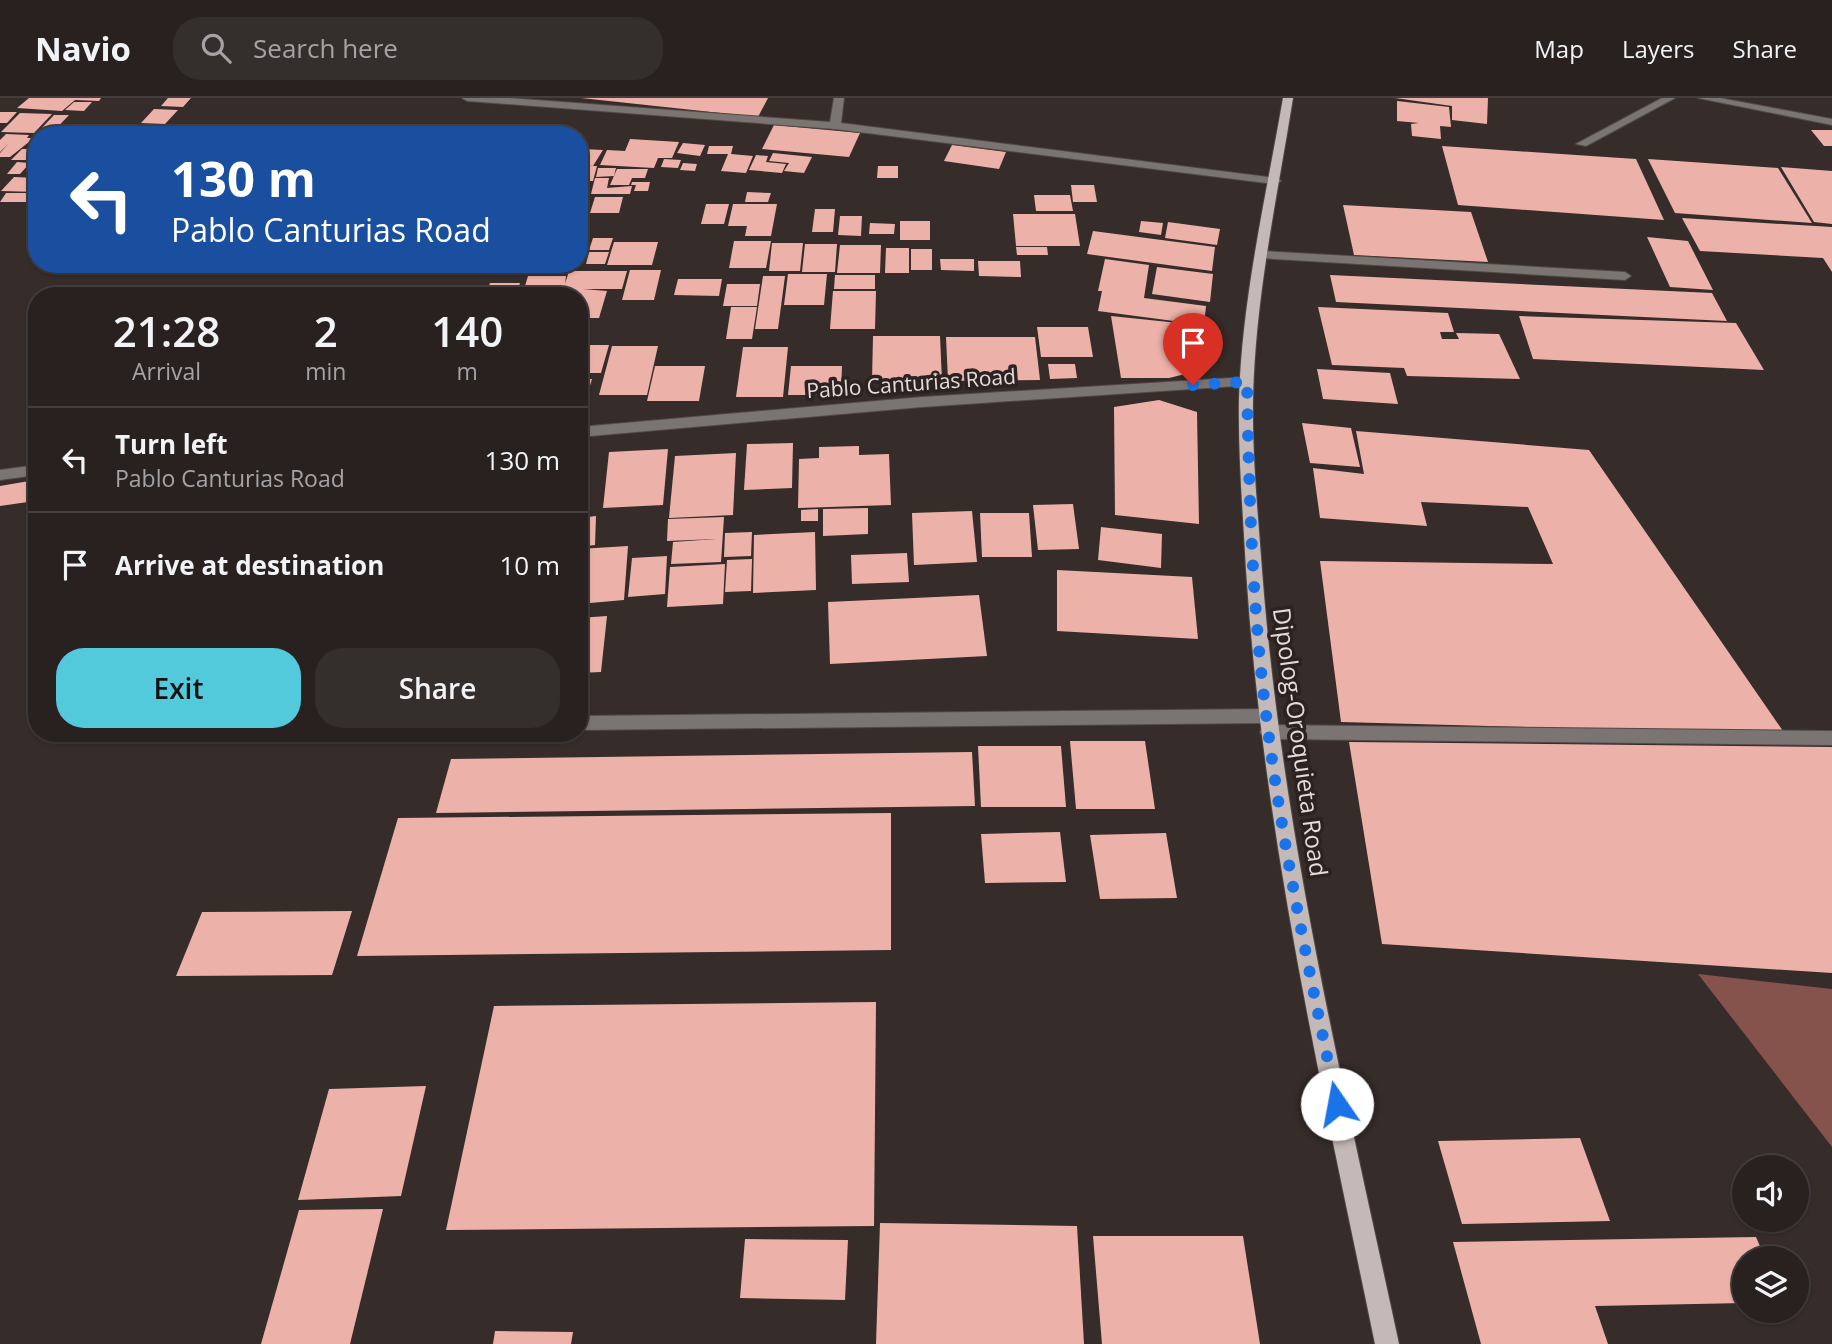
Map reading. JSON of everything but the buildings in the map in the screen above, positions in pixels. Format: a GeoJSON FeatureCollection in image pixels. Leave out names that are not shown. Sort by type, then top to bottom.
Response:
{"type":"FeatureCollection","features":[{"type":"Feature","properties":{"kind":"main road","name":"Dipolog-Oroquieta Road"},"geometry":{"type":"LineString","coordinates":[[1288,98],[1263,255],[1247,382],[1253,568],[1267,724],[1279,809],[1387,1344]]}},
{"type":"Feature","properties":{"kind":"street"},"geometry":{"type":"LineString","coordinates":[[467,98],[835,126],[1275,181]]}},
{"type":"Feature","properties":{"kind":"street"},"geometry":{"type":"LineString","coordinates":[[835,126],[839,98]]}},
{"type":"Feature","properties":{"kind":"street"},"geometry":{"type":"LineString","coordinates":[[1582,144],[1670,98]]}},
{"type":"Feature","properties":{"kind":"street"},"geometry":{"type":"LineString","coordinates":[[1703,98],[1832,122]]}},
{"type":"Feature","properties":{"kind":"street"},"geometry":{"type":"LineString","coordinates":[[1763,98],[1769,112]]}},
{"type":"Feature","properties":{"kind":"street"},"geometry":{"type":"LineString","coordinates":[[1263,255],[1625,276]]}},
{"type":"Feature","properties":{"kind":"street","name":"Pablo Canturias Road"},"geometry":{"type":"LineString","coordinates":[[588,431],[922,402],[1247,382]]}},
{"type":"Feature","properties":{"kind":"street"},"geometry":{"type":"LineString","coordinates":[[0,475],[28,471]]}},
{"type":"Feature","properties":{"kind":"street"},"geometry":{"type":"LineString","coordinates":[[588,723],[1267,724],[1832,738]]}},
{"type":"Feature","properties":{"kind":"shaded area"},"geometry":{"type":"Polygon","coordinates":[[[1698,974],[1832,989],[1832,1147],[1698,974]]]}},
{"type":"Feature","properties":{"kind":"route"},"geometry":{"type":"LineString","coordinates":[[1193,385],[1247,382],[1253,568],[1266,716],[1279,809],[1337,1104]]}}]}
